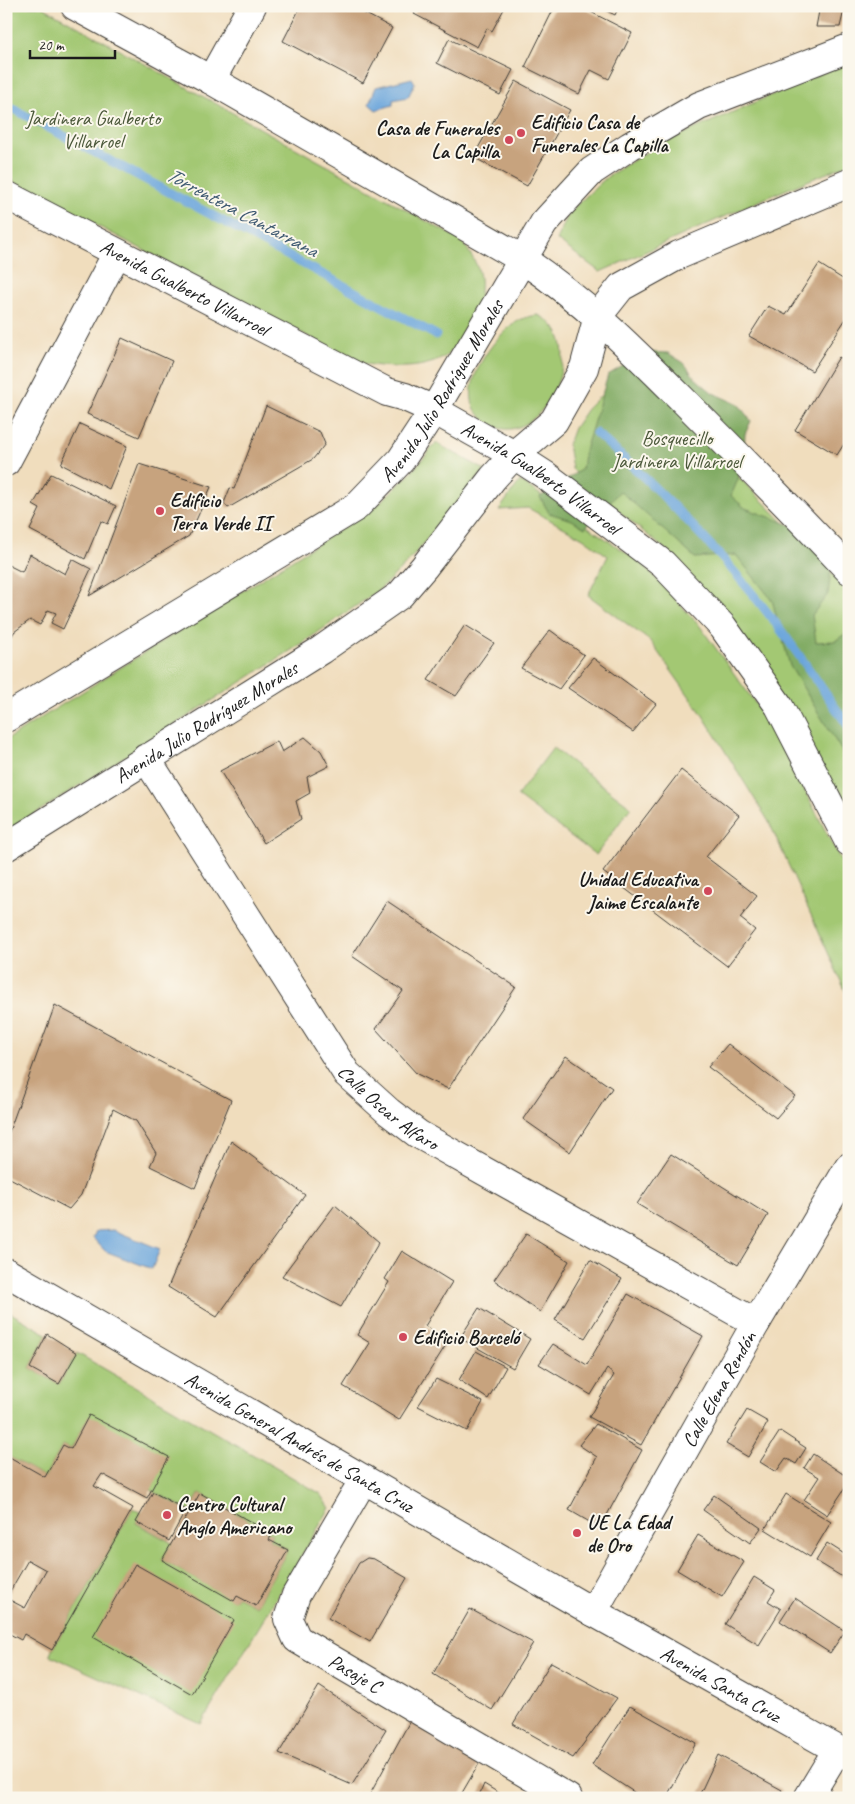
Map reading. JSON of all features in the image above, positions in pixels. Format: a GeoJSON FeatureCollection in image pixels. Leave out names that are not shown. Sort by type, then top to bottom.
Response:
{"type":"FeatureCollection","features":[{"type":"Feature","properties":{"kind":"street"},"geometry":{"type":"LineString","coordinates":[[75,6],[211,80],[522,259],[598,316],[740,457],[849,570]]}},
{"type":"Feature","properties":{"kind":"street"},"geometry":{"type":"LineString","coordinates":[[211,80],[252,6]]}},
{"type":"Feature","properties":{"kind":"street","name":"Avenida Julio Rodríguez Morales"},"geometry":{"type":"LineString","coordinates":[[6,718],[356,507],[401,460],[434,410],[544,223],[592,171],[630,146],[699,106],[849,48]]}},
{"type":"Feature","properties":{"kind":"street","name":"Avenida Julio Rodríguez Morales"},"geometry":{"type":"LineString","coordinates":[[6,847],[321,650],[400,594],[424,567],[493,478],[514,456],[554,421],[584,368],[598,316],[621,287],[679,255],[849,183]]}},
{"type":"Feature","properties":{"kind":"street","name":"Avenida Gualberto Villarroel"},"geometry":{"type":"LineString","coordinates":[[6,194],[387,392],[405,397],[434,410],[545,475],[663,564],[723,627],[779,706],[849,842]]}},
{"type":"Feature","properties":{"kind":"street"},"geometry":{"type":"LineString","coordinates":[[6,462],[117,253]]}},
{"type":"Feature","properties":{"kind":"street","name":"Calle Oscar Alfaro"},"geometry":{"type":"LineString","coordinates":[[146,758],[347,1074],[418,1134],[756,1323]]}},
{"type":"Feature","properties":{"kind":"street","name":"Calle Elena Rendón"},"geometry":{"type":"LineString","coordinates":[[593,1612],[756,1323],[849,1167]]}},
{"type":"Feature","properties":{"kind":"street","name":"Avenida General Andrés de Santa Cruz"},"geometry":{"type":"LineString","coordinates":[[6,1272],[593,1612]]}},
{"type":"Feature","properties":{"kind":"street","name":"Pasaje C"},"geometry":{"type":"LineString","coordinates":[[364,1480],[296,1595],[288,1619],[297,1639],[568,1798]]}},
{"type":"Feature","properties":{"kind":"street","name":"Avenida Santa Cruz"},"geometry":{"type":"LineString","coordinates":[[593,1612],[843,1753]]}},
{"type":"Feature","properties":{"kind":"street"},"geometry":{"type":"LineString","coordinates":[[808,1798],[843,1753]]}},
{"type":"Feature","properties":{"kind":"green space","name":"Jardinera Gualberto Villarroel"},"geometry":{"type":"Polygon","coordinates":[[[6,6],[41,6],[462,241],[476,263],[480,278],[480,289],[475,313],[457,346],[439,360],[419,366],[379,366],[359,363],[6,178],[6,6]]]}},
{"type":"Feature","properties":{"kind":"green space"},"geometry":{"type":"Polygon","coordinates":[[[849,61],[849,164],[768,197],[600,272],[557,240],[569,212],[607,177],[658,145],[849,61]]]}},
{"type":"Feature","properties":{"kind":"green space"},"geometry":{"type":"Polygon","coordinates":[[[538,315],[556,330],[563,351],[560,374],[551,398],[536,417],[517,428],[497,427],[477,412],[472,401],[475,375],[491,348],[510,326],[527,317],[538,315]]]}},
{"type":"Feature","properties":{"kind":"green space","name":"Bosquecillo Jardinera Villarroel"},"geometry":{"type":"Polygon","coordinates":[[[646,352],[668,353],[684,363],[695,378],[713,393],[739,405],[751,421],[745,434],[743,467],[731,496],[745,508],[799,528],[832,561],[828,594],[812,615],[816,642],[835,641],[849,631],[849,763],[790,666],[772,600],[736,555],[695,558],[620,491],[585,528],[572,520],[549,513],[540,497],[582,469],[584,454],[608,375],[646,352]]]}},
{"type":"Feature","properties":{"kind":"green space","name":"Bosquecillo Jardinera Villarroel"},"geometry":{"type":"Polygon","coordinates":[[[611,385],[718,456],[811,550],[849,592],[849,815],[672,555],[589,487],[572,469],[568,444],[574,428],[587,409],[611,385]]]}},
{"type":"Feature","properties":{"kind":"green space"},"geometry":{"type":"Polygon","coordinates":[[[436,443],[485,470],[408,562],[379,590],[301,644],[6,832],[6,740],[374,508],[409,475],[436,443]]]}},
{"type":"Feature","properties":{"kind":"green space"},"geometry":{"type":"Polygon","coordinates":[[[520,481],[643,564],[699,625],[769,722],[849,876],[849,999],[769,822],[702,714],[650,641],[588,595],[608,556],[583,538],[528,508],[499,510],[520,481]]]}},
{"type":"Feature","properties":{"kind":"green space"},"geometry":{"type":"Polygon","coordinates":[[[553,748],[631,807],[596,855],[517,796],[553,748]]]}},
{"type":"Feature","properties":{"kind":"green space","name":"Centro Cultural Anglo Americano"},"geometry":{"type":"Polygon","coordinates":[[[9,1312],[47,1334],[30,1368],[59,1384],[77,1353],[321,1494],[330,1508],[201,1724],[50,1655],[52,1650],[133,1508],[141,1513],[136,1523],[172,1543],[162,1560],[234,1600],[237,1596],[256,1606],[288,1550],[269,1540],[272,1534],[200,1493],[189,1511],[151,1490],[89,1416],[71,1449],[63,1445],[45,1477],[6,1455],[6,1384],[11,1375],[6,1372],[6,1317],[9,1312]]]}},
{"type":"Feature","properties":{"kind":"water"},"geometry":{"type":"Polygon","coordinates":[[[412,78],[415,83],[408,97],[393,100],[393,105],[376,110],[369,104],[376,87],[412,78]]]}},
{"type":"Feature","properties":{"kind":"water"},"geometry":{"type":"Polygon","coordinates":[[[113,1230],[160,1249],[152,1269],[105,1251],[93,1238],[96,1231],[113,1230]]]}},
{"type":"Feature","properties":{"kind":"building"},"geometry":{"type":"Polygon","coordinates":[[[301,6],[334,6],[344,11],[346,6],[351,6],[392,28],[363,83],[283,41],[301,6]]]}},
{"type":"Feature","properties":{"kind":"building"},"geometry":{"type":"Polygon","coordinates":[[[419,6],[499,6],[504,9],[492,31],[487,28],[477,47],[414,14],[419,6]]]}},
{"type":"Feature","properties":{"kind":"building"},"geometry":{"type":"Polygon","coordinates":[[[555,6],[579,6],[632,33],[609,79],[591,70],[579,94],[525,67],[555,6]]]}},
{"type":"Feature","properties":{"kind":"building"},"geometry":{"type":"Polygon","coordinates":[[[597,6],[619,6],[615,15],[597,6]]]}},
{"type":"Feature","properties":{"kind":"building"},"geometry":{"type":"Polygon","coordinates":[[[820,6],[845,6],[840,27],[816,27],[820,6]]]}},
{"type":"Feature","properties":{"kind":"building"},"geometry":{"type":"Polygon","coordinates":[[[449,39],[513,70],[500,95],[437,63],[449,39]]]}},
{"type":"Feature","properties":{"kind":"building","name":"Edificio Casa de Funerales La Capilla"},"geometry":{"type":"Polygon","coordinates":[[[516,81],[570,110],[527,186],[473,157],[516,81]]]}},
{"type":"Feature","properties":{"kind":"building"},"geometry":{"type":"Polygon","coordinates":[[[819,264],[849,283],[849,314],[812,371],[749,336],[768,306],[786,315],[819,264]]]}},
{"type":"Feature","properties":{"kind":"building"},"geometry":{"type":"Polygon","coordinates":[[[122,338],[172,361],[139,437],[87,414],[122,338]]]}},
{"type":"Feature","properties":{"kind":"building"},"geometry":{"type":"Polygon","coordinates":[[[839,357],[849,363],[849,436],[837,455],[795,430],[839,357]]]}},
{"type":"Feature","properties":{"kind":"building"},"geometry":{"type":"Polygon","coordinates":[[[266,406],[320,432],[325,444],[313,459],[228,508],[224,503],[230,488],[234,489],[266,406]]]}},
{"type":"Feature","properties":{"kind":"building"},"geometry":{"type":"Polygon","coordinates":[[[80,424],[127,446],[109,489],[61,464],[80,424]]]}},
{"type":"Feature","properties":{"kind":"building","name":"Edificio Terra Verde II"},"geometry":{"type":"Polygon","coordinates":[[[139,464],[211,487],[189,536],[89,596],[139,464]]]}},
{"type":"Feature","properties":{"kind":"building"},"geometry":{"type":"Polygon","coordinates":[[[51,474],[116,506],[108,524],[101,521],[85,559],[30,530],[40,509],[33,505],[51,474]]]}},
{"type":"Feature","properties":{"kind":"building"},"geometry":{"type":"Polygon","coordinates":[[[30,554],[65,574],[72,559],[91,569],[63,629],[51,623],[56,613],[48,610],[40,625],[30,620],[14,632],[6,647],[6,564],[22,572],[30,554]]]}},
{"type":"Feature","properties":{"kind":"building"},"geometry":{"type":"Polygon","coordinates":[[[465,625],[494,643],[456,696],[428,680],[465,625]]]}},
{"type":"Feature","properties":{"kind":"building"},"geometry":{"type":"Polygon","coordinates":[[[550,630],[584,655],[559,689],[521,668],[550,630]]]}},
{"type":"Feature","properties":{"kind":"building"},"geometry":{"type":"Polygon","coordinates":[[[593,658],[656,704],[633,732],[568,688],[593,658]]]}},
{"type":"Feature","properties":{"kind":"building"},"geometry":{"type":"Polygon","coordinates":[[[305,737],[321,751],[329,766],[307,777],[310,793],[296,801],[301,819],[264,843],[220,771],[277,741],[282,752],[305,737]]]}},
{"type":"Feature","properties":{"kind":"building"},"geometry":{"type":"Polygon","coordinates":[[[681,770],[739,815],[706,857],[757,896],[740,918],[755,930],[727,966],[603,872],[681,770]]]}},
{"type":"Feature","properties":{"kind":"building"},"geometry":{"type":"Polygon","coordinates":[[[387,901],[516,987],[448,1089],[417,1074],[376,1029],[403,991],[352,956],[387,901]]]}},
{"type":"Feature","properties":{"kind":"building"},"geometry":{"type":"Polygon","coordinates":[[[55,1005],[231,1100],[195,1188],[150,1166],[156,1153],[136,1121],[113,1109],[81,1195],[69,1209],[6,1176],[6,1140],[55,1005]]]}},
{"type":"Feature","properties":{"kind":"building"},"geometry":{"type":"Polygon","coordinates":[[[728,1044],[795,1096],[776,1118],[708,1067],[728,1044]]]}},
{"type":"Feature","properties":{"kind":"building"},"geometry":{"type":"Polygon","coordinates":[[[566,1056],[612,1088],[570,1152],[523,1119],[566,1056]]]}},
{"type":"Feature","properties":{"kind":"building"},"geometry":{"type":"Polygon","coordinates":[[[231,1141],[305,1195],[217,1317],[168,1287],[231,1141]]]}},
{"type":"Feature","properties":{"kind":"building"},"geometry":{"type":"Polygon","coordinates":[[[671,1154],[768,1215],[738,1265],[637,1204],[671,1154]]]}},
{"type":"Feature","properties":{"kind":"building"},"geometry":{"type":"Polygon","coordinates":[[[335,1205],[379,1242],[341,1307],[282,1276],[335,1205]]]}},
{"type":"Feature","properties":{"kind":"building"},"geometry":{"type":"Polygon","coordinates":[[[526,1234],[569,1261],[540,1312],[494,1280],[526,1234]]]}},
{"type":"Feature","properties":{"kind":"building","name":"Edificio Barceló"},"geometry":{"type":"Polygon","coordinates":[[[402,1251],[452,1282],[425,1326],[449,1340],[399,1420],[343,1386],[370,1343],[357,1335],[389,1282],[385,1279],[402,1251]]]}},
{"type":"Feature","properties":{"kind":"building"},"geometry":{"type":"Polygon","coordinates":[[[590,1260],[622,1279],[585,1338],[555,1320],[590,1260]]]}},
{"type":"Feature","properties":{"kind":"building"},"geometry":{"type":"Polygon","coordinates":[[[628,1294],[703,1336],[641,1445],[589,1417],[614,1375],[607,1369],[591,1395],[539,1364],[553,1344],[587,1365],[628,1294]]]}},
{"type":"Feature","properties":{"kind":"building"},"geometry":{"type":"Polygon","coordinates":[[[479,1308],[530,1339],[513,1368],[460,1338],[479,1308]]]}},
{"type":"Feature","properties":{"kind":"building"},"geometry":{"type":"Polygon","coordinates":[[[47,1334],[77,1353],[59,1384],[30,1368],[47,1334]]]}},
{"type":"Feature","properties":{"kind":"building"},"geometry":{"type":"Polygon","coordinates":[[[476,1351],[506,1367],[488,1399],[459,1380],[476,1351]]]}},
{"type":"Feature","properties":{"kind":"building"},"geometry":{"type":"Polygon","coordinates":[[[436,1379],[483,1402],[467,1431],[418,1406],[436,1379]]]}},
{"type":"Feature","properties":{"kind":"building"},"geometry":{"type":"Polygon","coordinates":[[[747,1410],[768,1422],[748,1457],[726,1444],[747,1410]]]}},
{"type":"Feature","properties":{"kind":"building"},"geometry":{"type":"Polygon","coordinates":[[[89,1415],[169,1457],[147,1498],[102,1474],[94,1486],[133,1508],[52,1650],[24,1634],[21,1640],[6,1632],[6,1598],[25,1608],[46,1570],[28,1560],[9,1593],[6,1591],[6,1455],[45,1477],[63,1445],[71,1449],[89,1415]]]}},
{"type":"Feature","properties":{"kind":"building"},"geometry":{"type":"Polygon","coordinates":[[[596,1424],[642,1450],[600,1528],[569,1510],[597,1457],[579,1445],[596,1424]]]}},
{"type":"Feature","properties":{"kind":"building"},"geometry":{"type":"Polygon","coordinates":[[[780,1431],[806,1448],[796,1464],[786,1458],[776,1472],[760,1462],[780,1431]]]}},
{"type":"Feature","properties":{"kind":"building"},"geometry":{"type":"Polygon","coordinates":[[[813,1454],[849,1478],[849,1482],[827,1515],[804,1500],[819,1477],[804,1468],[813,1454]]]}},
{"type":"Feature","properties":{"kind":"building"},"geometry":{"type":"Polygon","coordinates":[[[153,1492],[186,1510],[169,1541],[136,1522],[153,1492]]]}},
{"type":"Feature","properties":{"kind":"building"},"geometry":{"type":"Polygon","coordinates":[[[200,1493],[272,1534],[269,1540],[288,1550],[256,1606],[237,1596],[234,1601],[162,1560],[200,1493]]]}},
{"type":"Feature","properties":{"kind":"building"},"geometry":{"type":"Polygon","coordinates":[[[786,1494],[831,1522],[810,1557],[765,1529],[786,1494]]]}},
{"type":"Feature","properties":{"kind":"building"},"geometry":{"type":"Polygon","coordinates":[[[714,1495],[761,1528],[750,1543],[703,1510],[714,1495]]]}},
{"type":"Feature","properties":{"kind":"building"},"geometry":{"type":"Polygon","coordinates":[[[698,1535],[744,1562],[722,1597],[677,1570],[698,1535]]]}},
{"type":"Feature","properties":{"kind":"building"},"geometry":{"type":"Polygon","coordinates":[[[827,1543],[849,1557],[849,1581],[816,1561],[827,1543]]]}},
{"type":"Feature","properties":{"kind":"building"},"geometry":{"type":"Polygon","coordinates":[[[367,1558],[374,1559],[407,1578],[370,1642],[328,1618],[359,1563],[367,1558]]]}},
{"type":"Feature","properties":{"kind":"building"},"geometry":{"type":"Polygon","coordinates":[[[135,1564],[234,1620],[192,1694],[93,1637],[135,1564]]]}},
{"type":"Feature","properties":{"kind":"building"},"geometry":{"type":"Polygon","coordinates":[[[754,1577],[775,1590],[768,1601],[781,1609],[759,1645],[725,1624],[754,1577]]]}},
{"type":"Feature","properties":{"kind":"building"},"geometry":{"type":"Polygon","coordinates":[[[795,1598],[845,1631],[830,1653],[780,1621],[795,1598]]]}},
{"type":"Feature","properties":{"kind":"building"},"geometry":{"type":"Polygon","coordinates":[[[470,1609],[533,1643],[492,1710],[433,1674],[470,1609]]]}},
{"type":"Feature","properties":{"kind":"building"},"geometry":{"type":"Polygon","coordinates":[[[551,1662],[617,1698],[573,1758],[513,1724],[551,1662]]]}},
{"type":"Feature","properties":{"kind":"building"},"geometry":{"type":"Polygon","coordinates":[[[319,1686],[386,1730],[352,1785],[279,1753],[319,1686]]]}},
{"type":"Feature","properties":{"kind":"building"},"geometry":{"type":"Polygon","coordinates":[[[630,1706],[696,1743],[666,1798],[643,1798],[592,1765],[630,1706]]]}},
{"type":"Feature","properties":{"kind":"building"},"geometry":{"type":"Polygon","coordinates":[[[411,1719],[480,1762],[459,1798],[368,1798],[411,1719]]]}},
{"type":"Feature","properties":{"kind":"building"},"geometry":{"type":"Polygon","coordinates":[[[718,1755],[782,1790],[778,1798],[698,1798],[718,1755]]]}},
{"type":"Feature","properties":{"kind":"building"},"geometry":{"type":"Polygon","coordinates":[[[484,1784],[507,1798],[478,1798],[484,1784]]]}},
{"type":"Feature","properties":{"kind":"waterway","name":"Torrentera Cantarrana"},"geometry":{"type":"LineString","coordinates":[[6,105],[436,335]]}},
{"type":"Feature","properties":{"kind":"waterway","name":"Torrentera Cantarrana"},"geometry":{"type":"LineString","coordinates":[[596,433],[667,499],[734,571],[784,634],[849,727]]}},
{"type":"Feature","properties":{"kind":"place","name":"Edificio Casa de Funerales La Capilla"},"geometry":{"type":"Point","coordinates":[521,133]}},
{"type":"Feature","properties":{"kind":"place","name":"Casa de Funerales La Capilla"},"geometry":{"type":"Point","coordinates":[509,140]}},
{"type":"Feature","properties":{"kind":"place","name":"Edificio Terra Verde II"},"geometry":{"type":"Point","coordinates":[160,511]}},
{"type":"Feature","properties":{"kind":"place","name":"Unidad Educativa Jaime Escalante"},"geometry":{"type":"Point","coordinates":[708,891]}},
{"type":"Feature","properties":{"kind":"place","name":"Edificio Barceló"},"geometry":{"type":"Point","coordinates":[403,1337]}},
{"type":"Feature","properties":{"kind":"place","name":"Centro Cultural Anglo Americano"},"geometry":{"type":"Point","coordinates":[167,1515]}},
{"type":"Feature","properties":{"kind":"place","name":"UE La Edad de Oro"},"geometry":{"type":"Point","coordinates":[577,1533]}}]}
